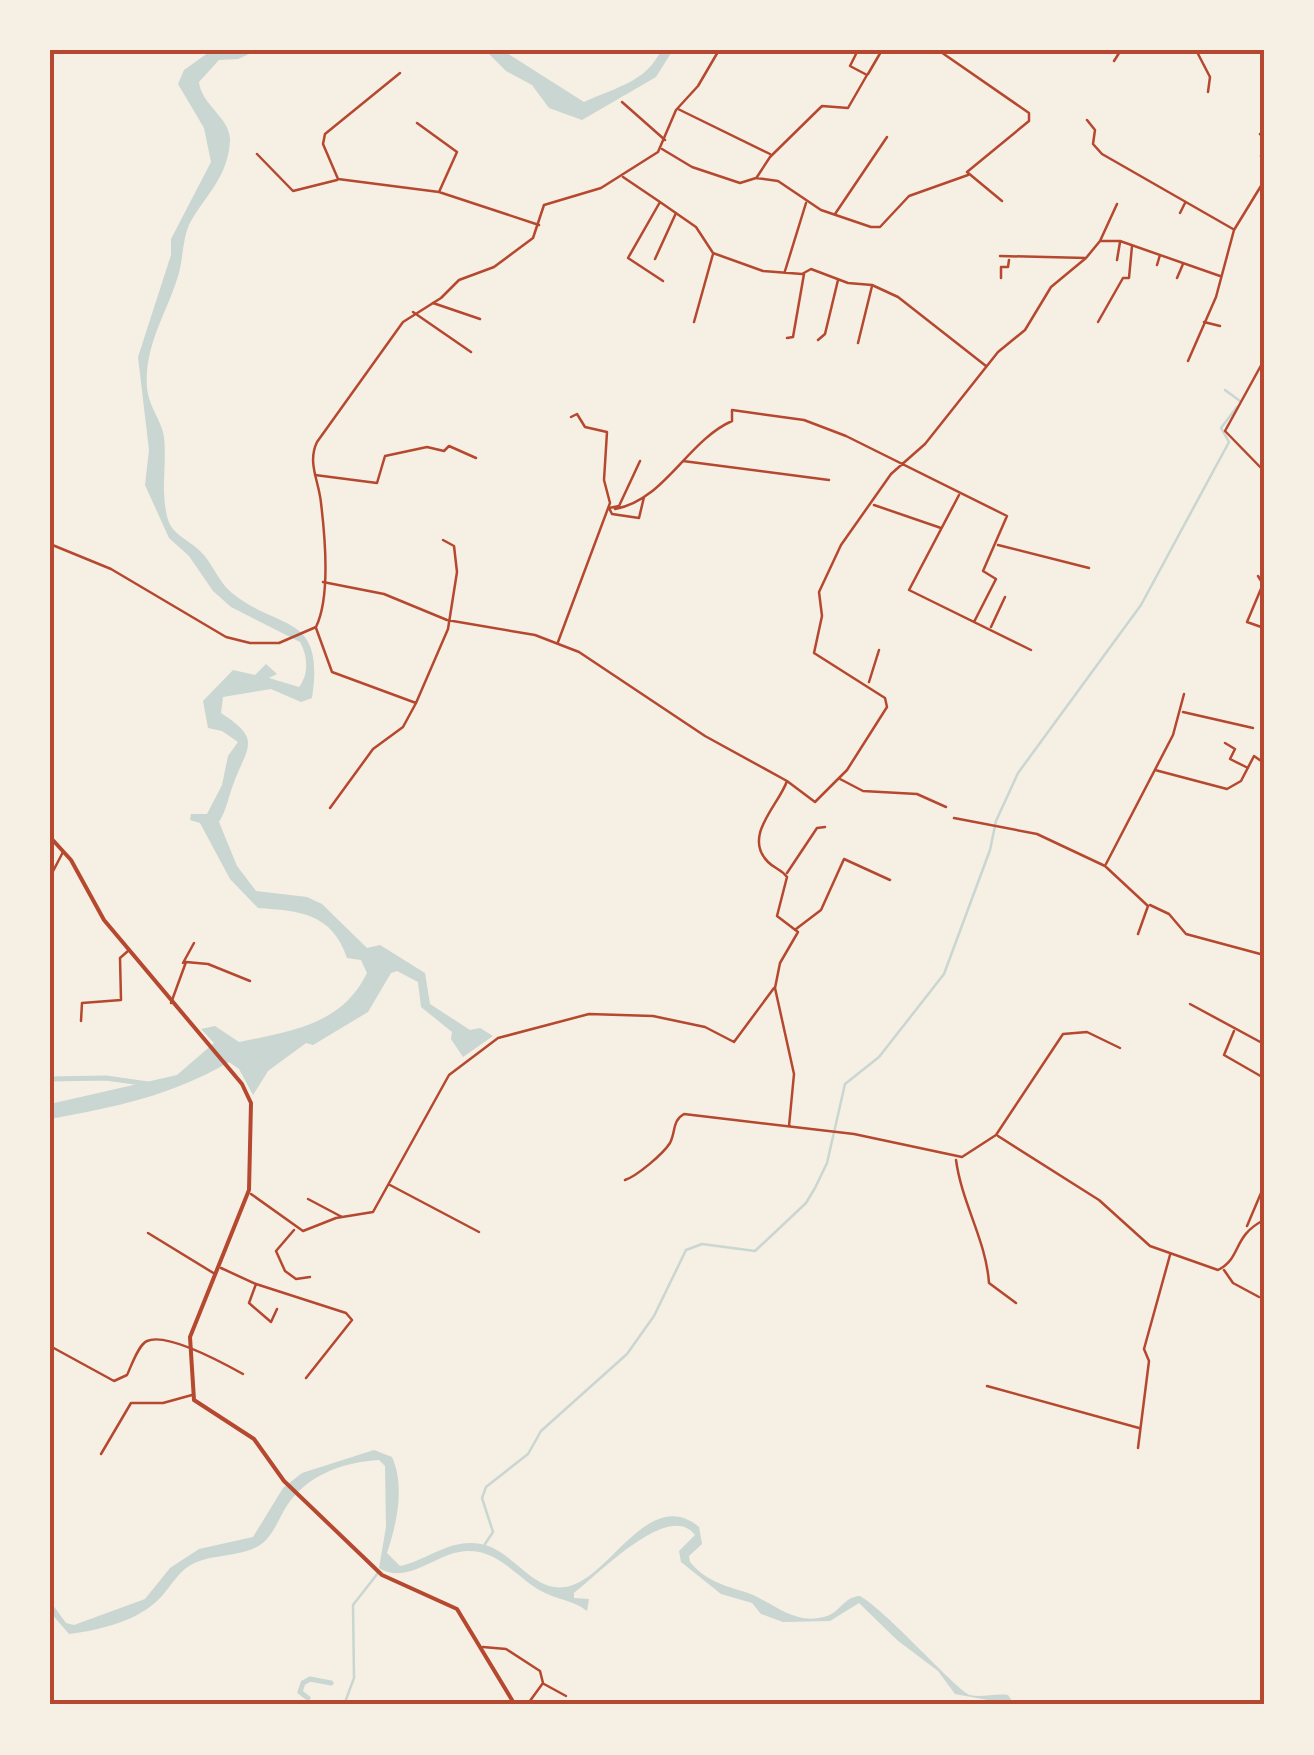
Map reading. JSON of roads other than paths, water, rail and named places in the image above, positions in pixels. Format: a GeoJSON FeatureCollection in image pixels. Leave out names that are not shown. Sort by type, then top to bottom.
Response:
{"type":"FeatureCollection","features":[{"type":"Feature","properties":{"kind":"main road"},"geometry":{"type":"LineString","coordinates":[[50,837],[64,850],[104,920],[230,1071],[251,1103],[249,1190],[190,1347],[193,1395],[200,1408],[254,1440],[284,1480],[382,1574],[457,1610],[515,1705]]}},
{"type":"Feature","properties":{"kind":"street"},"geometry":{"type":"LineString","coordinates":[[416,704],[332,672],[316,626],[323,582],[321,502],[314,475],[316,442],[413,312],[432,303],[459,280],[494,267],[533,238],[549,202],[623,178],[661,148],[677,108],[698,86],[718,50]]}},
{"type":"Feature","properties":{"kind":"street"},"geometry":{"type":"LineString","coordinates":[[858,50],[850,66],[867,75]]}},
{"type":"Feature","properties":{"kind":"street"},"geometry":{"type":"LineString","coordinates":[[756,178],[772,155],[822,106],[848,108],[882,50]]}},
{"type":"Feature","properties":{"kind":"street"},"geometry":{"type":"LineString","coordinates":[[938,50],[1028,113],[1030,121],[970,168],[968,175]]}},
{"type":"Feature","properties":{"kind":"street"},"geometry":{"type":"LineString","coordinates":[[1114,61],[1121,50]]}},
{"type":"Feature","properties":{"kind":"street"},"geometry":{"type":"LineString","coordinates":[[1196,50],[1210,77],[1208,92]]}},
{"type":"Feature","properties":{"kind":"street"},"geometry":{"type":"LineString","coordinates":[[338,179],[323,144],[326,134],[400,73]]}},
{"type":"Feature","properties":{"kind":"street"},"geometry":{"type":"LineString","coordinates":[[622,102],[666,140]]}},
{"type":"Feature","properties":{"kind":"street"},"geometry":{"type":"LineString","coordinates":[[677,108],[772,155]]}},
{"type":"Feature","properties":{"kind":"street"},"geometry":{"type":"LineString","coordinates":[[1087,120],[1096,130],[1093,144],[1102,154],[1234,230]]}},
{"type":"Feature","properties":{"kind":"street"},"geometry":{"type":"LineString","coordinates":[[417,124],[457,152],[439,192]]}},
{"type":"Feature","properties":{"kind":"street"},"geometry":{"type":"LineString","coordinates":[[1260,134],[1264,138]]}},
{"type":"Feature","properties":{"kind":"street"},"geometry":{"type":"LineString","coordinates":[[834,215],[888,137]]}},
{"type":"Feature","properties":{"kind":"street"},"geometry":{"type":"LineString","coordinates":[[661,148],[692,167],[740,183],[756,178],[778,181],[834,215],[880,226],[909,196],[968,175]]}},
{"type":"Feature","properties":{"kind":"street"},"geometry":{"type":"LineString","coordinates":[[258,154],[294,191],[338,179],[439,192],[539,225]]}},
{"type":"Feature","properties":{"kind":"street"},"geometry":{"type":"LineString","coordinates":[[968,175],[1002,200]]}},
{"type":"Feature","properties":{"kind":"street"},"geometry":{"type":"LineString","coordinates":[[623,178],[696,227],[713,252],[763,271],[804,273],[811,269],[872,284],[898,297],[988,367]]}},
{"type":"Feature","properties":{"kind":"street"},"geometry":{"type":"LineString","coordinates":[[1188,362],[1222,276],[1234,230],[1264,180]]}},
{"type":"Feature","properties":{"kind":"street"},"geometry":{"type":"LineString","coordinates":[[660,202],[628,258],[663,281]]}},
{"type":"Feature","properties":{"kind":"street"},"geometry":{"type":"LineString","coordinates":[[785,272],[807,202]]}},
{"type":"Feature","properties":{"kind":"street"},"geometry":{"type":"LineString","coordinates":[[1180,213],[1186,202]]}},
{"type":"Feature","properties":{"kind":"street"},"geometry":{"type":"LineString","coordinates":[[323,582],[384,594],[446,620],[494,625],[579,652],[722,747],[787,781],[815,802],[838,778],[887,706],[886,698],[814,652],[822,616],[820,592],[841,544],[901,466],[1025,330],[1051,287],[1100,241],[1118,204]]}},
{"type":"Feature","properties":{"kind":"street"},"geometry":{"type":"LineString","coordinates":[[655,258],[677,212]]}},
{"type":"Feature","properties":{"kind":"street"},"geometry":{"type":"LineString","coordinates":[[1100,241],[1133,244],[1222,276]]}},
{"type":"Feature","properties":{"kind":"street"},"geometry":{"type":"LineString","coordinates":[[1117,260],[1120,241]]}},
{"type":"Feature","properties":{"kind":"street"},"geometry":{"type":"LineString","coordinates":[[1098,322],[1123,278],[1128,278],[1133,244]]}},
{"type":"Feature","properties":{"kind":"street"},"geometry":{"type":"LineString","coordinates":[[694,322],[713,252]]}},
{"type":"Feature","properties":{"kind":"street"},"geometry":{"type":"LineString","coordinates":[[1156,265],[1161,253]]}},
{"type":"Feature","properties":{"kind":"street"},"geometry":{"type":"LineString","coordinates":[[1000,256],[1086,258]]}},
{"type":"Feature","properties":{"kind":"street"},"geometry":{"type":"LineString","coordinates":[[1001,278],[1001,267],[1008,267],[1010,258]]}},
{"type":"Feature","properties":{"kind":"street"},"geometry":{"type":"LineString","coordinates":[[1177,278],[1184,263]]}},
{"type":"Feature","properties":{"kind":"street"},"geometry":{"type":"LineString","coordinates":[[788,338],[793,337],[804,273]]}},
{"type":"Feature","properties":{"kind":"street"},"geometry":{"type":"LineString","coordinates":[[818,340],[825,334],[838,278]]}},
{"type":"Feature","properties":{"kind":"street"},"geometry":{"type":"LineString","coordinates":[[858,343],[872,284]]}},
{"type":"Feature","properties":{"kind":"street"},"geometry":{"type":"LineString","coordinates":[[432,303],[480,319]]}},
{"type":"Feature","properties":{"kind":"street"},"geometry":{"type":"LineString","coordinates":[[413,312],[471,352]]}},
{"type":"Feature","properties":{"kind":"street"},"geometry":{"type":"LineString","coordinates":[[1202,321],[1220,326]]}},
{"type":"Feature","properties":{"kind":"street"},"geometry":{"type":"LineString","coordinates":[[1264,360],[1226,431],[1264,471]]}},
{"type":"Feature","properties":{"kind":"street"},"geometry":{"type":"LineString","coordinates":[[608,508],[630,506],[648,492],[716,428],[732,421],[732,410],[804,420],[846,436],[1008,516],[983,572],[996,579],[974,622]]}},
{"type":"Feature","properties":{"kind":"street"},"geometry":{"type":"LineString","coordinates":[[571,417],[576,414],[585,427],[607,432],[604,480],[612,514],[640,518],[640,502],[648,492]]}},
{"type":"Feature","properties":{"kind":"street"},"geometry":{"type":"LineString","coordinates":[[314,475],[376,483],[385,456],[428,447],[444,451],[449,446],[476,458]]}},
{"type":"Feature","properties":{"kind":"street"},"geometry":{"type":"LineString","coordinates":[[614,509],[640,461]]}},
{"type":"Feature","properties":{"kind":"street"},"geometry":{"type":"LineString","coordinates":[[682,461],[829,480]]}},
{"type":"Feature","properties":{"kind":"street"},"geometry":{"type":"LineString","coordinates":[[959,494],[909,590],[1031,650]]}},
{"type":"Feature","properties":{"kind":"street"},"geometry":{"type":"LineString","coordinates":[[873,505],[941,528]]}},
{"type":"Feature","properties":{"kind":"street"},"geometry":{"type":"LineString","coordinates":[[557,644],[608,508]]}},
{"type":"Feature","properties":{"kind":"street"},"geometry":{"type":"LineString","coordinates":[[330,808],[374,750],[403,727],[416,704],[430,662],[446,636],[457,572],[454,546],[443,540]]}},
{"type":"Feature","properties":{"kind":"street"},"geometry":{"type":"LineString","coordinates":[[50,544],[111,569],[226,638],[250,644],[279,643],[316,626]]}},
{"type":"Feature","properties":{"kind":"street"},"geometry":{"type":"LineString","coordinates":[[997,545],[1089,568]]}},
{"type":"Feature","properties":{"kind":"street"},"geometry":{"type":"LineString","coordinates":[[1258,576],[1263,584],[1247,622],[1264,628]]}},
{"type":"Feature","properties":{"kind":"street"},"geometry":{"type":"LineString","coordinates":[[990,629],[1005,597]]}},
{"type":"Feature","properties":{"kind":"street"},"geometry":{"type":"LineString","coordinates":[[867,684],[879,650]]}},
{"type":"Feature","properties":{"kind":"street"},"geometry":{"type":"LineString","coordinates":[[1106,866],[1182,711],[1184,694]]}},
{"type":"Feature","properties":{"kind":"street"},"geometry":{"type":"LineString","coordinates":[[1182,711],[1252,728]]}},
{"type":"Feature","properties":{"kind":"street"},"geometry":{"type":"LineString","coordinates":[[1225,743],[1236,749],[1230,759],[1248,768]]}},
{"type":"Feature","properties":{"kind":"street"},"geometry":{"type":"LineString","coordinates":[[1154,770],[1234,788],[1254,756],[1264,763]]}},
{"type":"Feature","properties":{"kind":"street"},"geometry":{"type":"LineString","coordinates":[[838,778],[862,792],[918,794],[946,807]]}},
{"type":"Feature","properties":{"kind":"street"},"geometry":{"type":"LineString","coordinates":[[786,874],[766,861],[760,837],[761,825],[787,781]]}},
{"type":"Feature","properties":{"kind":"street"},"geometry":{"type":"LineString","coordinates":[[954,818],[1036,834],[1106,866],[1148,906],[1169,914],[1186,934],[1264,955]]}},
{"type":"Feature","properties":{"kind":"street"},"geometry":{"type":"LineString","coordinates":[[310,1277],[296,1279],[285,1271],[276,1251],[295,1229],[372,1212],[448,1075],[498,1038],[589,1014],[653,1016],[705,1027],[734,1042],[775,988],[780,963],[798,932],[777,916],[775,908],[786,874],[817,828],[825,827]]}},
{"type":"Feature","properties":{"kind":"street"},"geometry":{"type":"LineString","coordinates":[[50,878],[64,850]]}},
{"type":"Feature","properties":{"kind":"street"},"geometry":{"type":"LineString","coordinates":[[795,930],[821,910],[844,859],[890,880]]}},
{"type":"Feature","properties":{"kind":"street"},"geometry":{"type":"LineString","coordinates":[[1138,934],[1148,906]]}},
{"type":"Feature","properties":{"kind":"street"},"geometry":{"type":"LineString","coordinates":[[171,1003],[182,964],[194,943]]}},
{"type":"Feature","properties":{"kind":"street"},"geometry":{"type":"LineString","coordinates":[[81,1021],[82,1003],[121,1000],[120,958],[128,951]]}},
{"type":"Feature","properties":{"kind":"street"},"geometry":{"type":"LineString","coordinates":[[182,964],[208,964],[250,980]]}},
{"type":"Feature","properties":{"kind":"street"},"geometry":{"type":"LineString","coordinates":[[775,988],[787,1028],[794,1074],[789,1126]]}},
{"type":"Feature","properties":{"kind":"street"},"geometry":{"type":"LineString","coordinates":[[1190,1004],[1264,1044]]}},
{"type":"Feature","properties":{"kind":"street"},"geometry":{"type":"LineString","coordinates":[[1234,1031],[1224,1055],[1264,1078]]}},
{"type":"Feature","properties":{"kind":"street"},"geometry":{"type":"LineString","coordinates":[[625,1180],[639,1175],[662,1152],[677,1118],[684,1114],[838,1133],[956,1158],[996,1135],[1063,1034],[1087,1032],[1120,1048]]}},
{"type":"Feature","properties":{"kind":"street"},"geometry":{"type":"LineString","coordinates":[[996,1135],[1099,1200],[1143,1242],[1223,1269],[1232,1284],[1259,1297]]}},
{"type":"Feature","properties":{"kind":"street"},"geometry":{"type":"LineString","coordinates":[[956,1158],[975,1237],[987,1252],[989,1283],[1016,1302]]}},
{"type":"Feature","properties":{"kind":"street"},"geometry":{"type":"LineString","coordinates":[[388,1184],[479,1232]]}},
{"type":"Feature","properties":{"kind":"street"},"geometry":{"type":"LineString","coordinates":[[1223,1269],[1264,1186]]}},
{"type":"Feature","properties":{"kind":"street"},"geometry":{"type":"LineString","coordinates":[[249,1190],[254,1199],[290,1220],[295,1229]]}},
{"type":"Feature","properties":{"kind":"street"},"geometry":{"type":"LineString","coordinates":[[308,1199],[343,1218]]}},
{"type":"Feature","properties":{"kind":"street"},"geometry":{"type":"LineString","coordinates":[[1246,1229],[1264,1220]]}},
{"type":"Feature","properties":{"kind":"street"},"geometry":{"type":"LineString","coordinates":[[148,1234],[216,1275]]}},
{"type":"Feature","properties":{"kind":"street"},"geometry":{"type":"LineString","coordinates":[[1138,1448],[1149,1361],[1144,1348],[1170,1253]]}},
{"type":"Feature","properties":{"kind":"street"},"geometry":{"type":"LineString","coordinates":[[219,1268],[346,1313],[352,1320],[306,1378]]}},
{"type":"Feature","properties":{"kind":"street"},"geometry":{"type":"LineString","coordinates":[[256,1284],[249,1304],[271,1322],[277,1309]]}},
{"type":"Feature","properties":{"kind":"street"},"geometry":{"type":"LineString","coordinates":[[50,1346],[114,1381],[127,1376],[146,1341],[190,1347],[243,1374]]}},
{"type":"Feature","properties":{"kind":"street"},"geometry":{"type":"LineString","coordinates":[[987,1386],[1141,1429]]}},
{"type":"Feature","properties":{"kind":"street"},"geometry":{"type":"LineString","coordinates":[[102,1454],[132,1403],[162,1404],[193,1395]]}},
{"type":"Feature","properties":{"kind":"street"},"geometry":{"type":"LineString","coordinates":[[483,1648],[506,1649],[540,1671],[543,1683],[566,1696]]}},
{"type":"Feature","properties":{"kind":"street"},"geometry":{"type":"LineString","coordinates":[[527,1705],[543,1683]]}},
{"type":"Feature","properties":{"kind":"waterway"},"geometry":{"type":"LineString","coordinates":[[1225,390],[1240,401]]}},
{"type":"Feature","properties":{"kind":"waterway"},"geometry":{"type":"LineString","coordinates":[[485,1544],[493,1532],[482,1498],[486,1487],[528,1454],[541,1431],[627,1354],[654,1316],[686,1250],[702,1244],[755,1251],[806,1203],[827,1163],[845,1084],[879,1057],[944,974],[990,850],[996,821],[1018,773],[1141,605],[1229,442],[1221,428],[1237,407]]}},
{"type":"Feature","properties":{"kind":"waterway"},"geometry":{"type":"LineString","coordinates":[[50,1079],[106,1078],[148,1084]]}},
{"type":"Feature","properties":{"kind":"waterway"},"geometry":{"type":"LineString","coordinates":[[344,1705],[354,1678],[353,1605],[378,1573]]}},
{"type":"Feature","properties":{"kind":"waterway"},"geometry":{"type":"LineString","coordinates":[[308,1698],[300,1692],[303,1683],[310,1679],[331,1683]]}}]}
